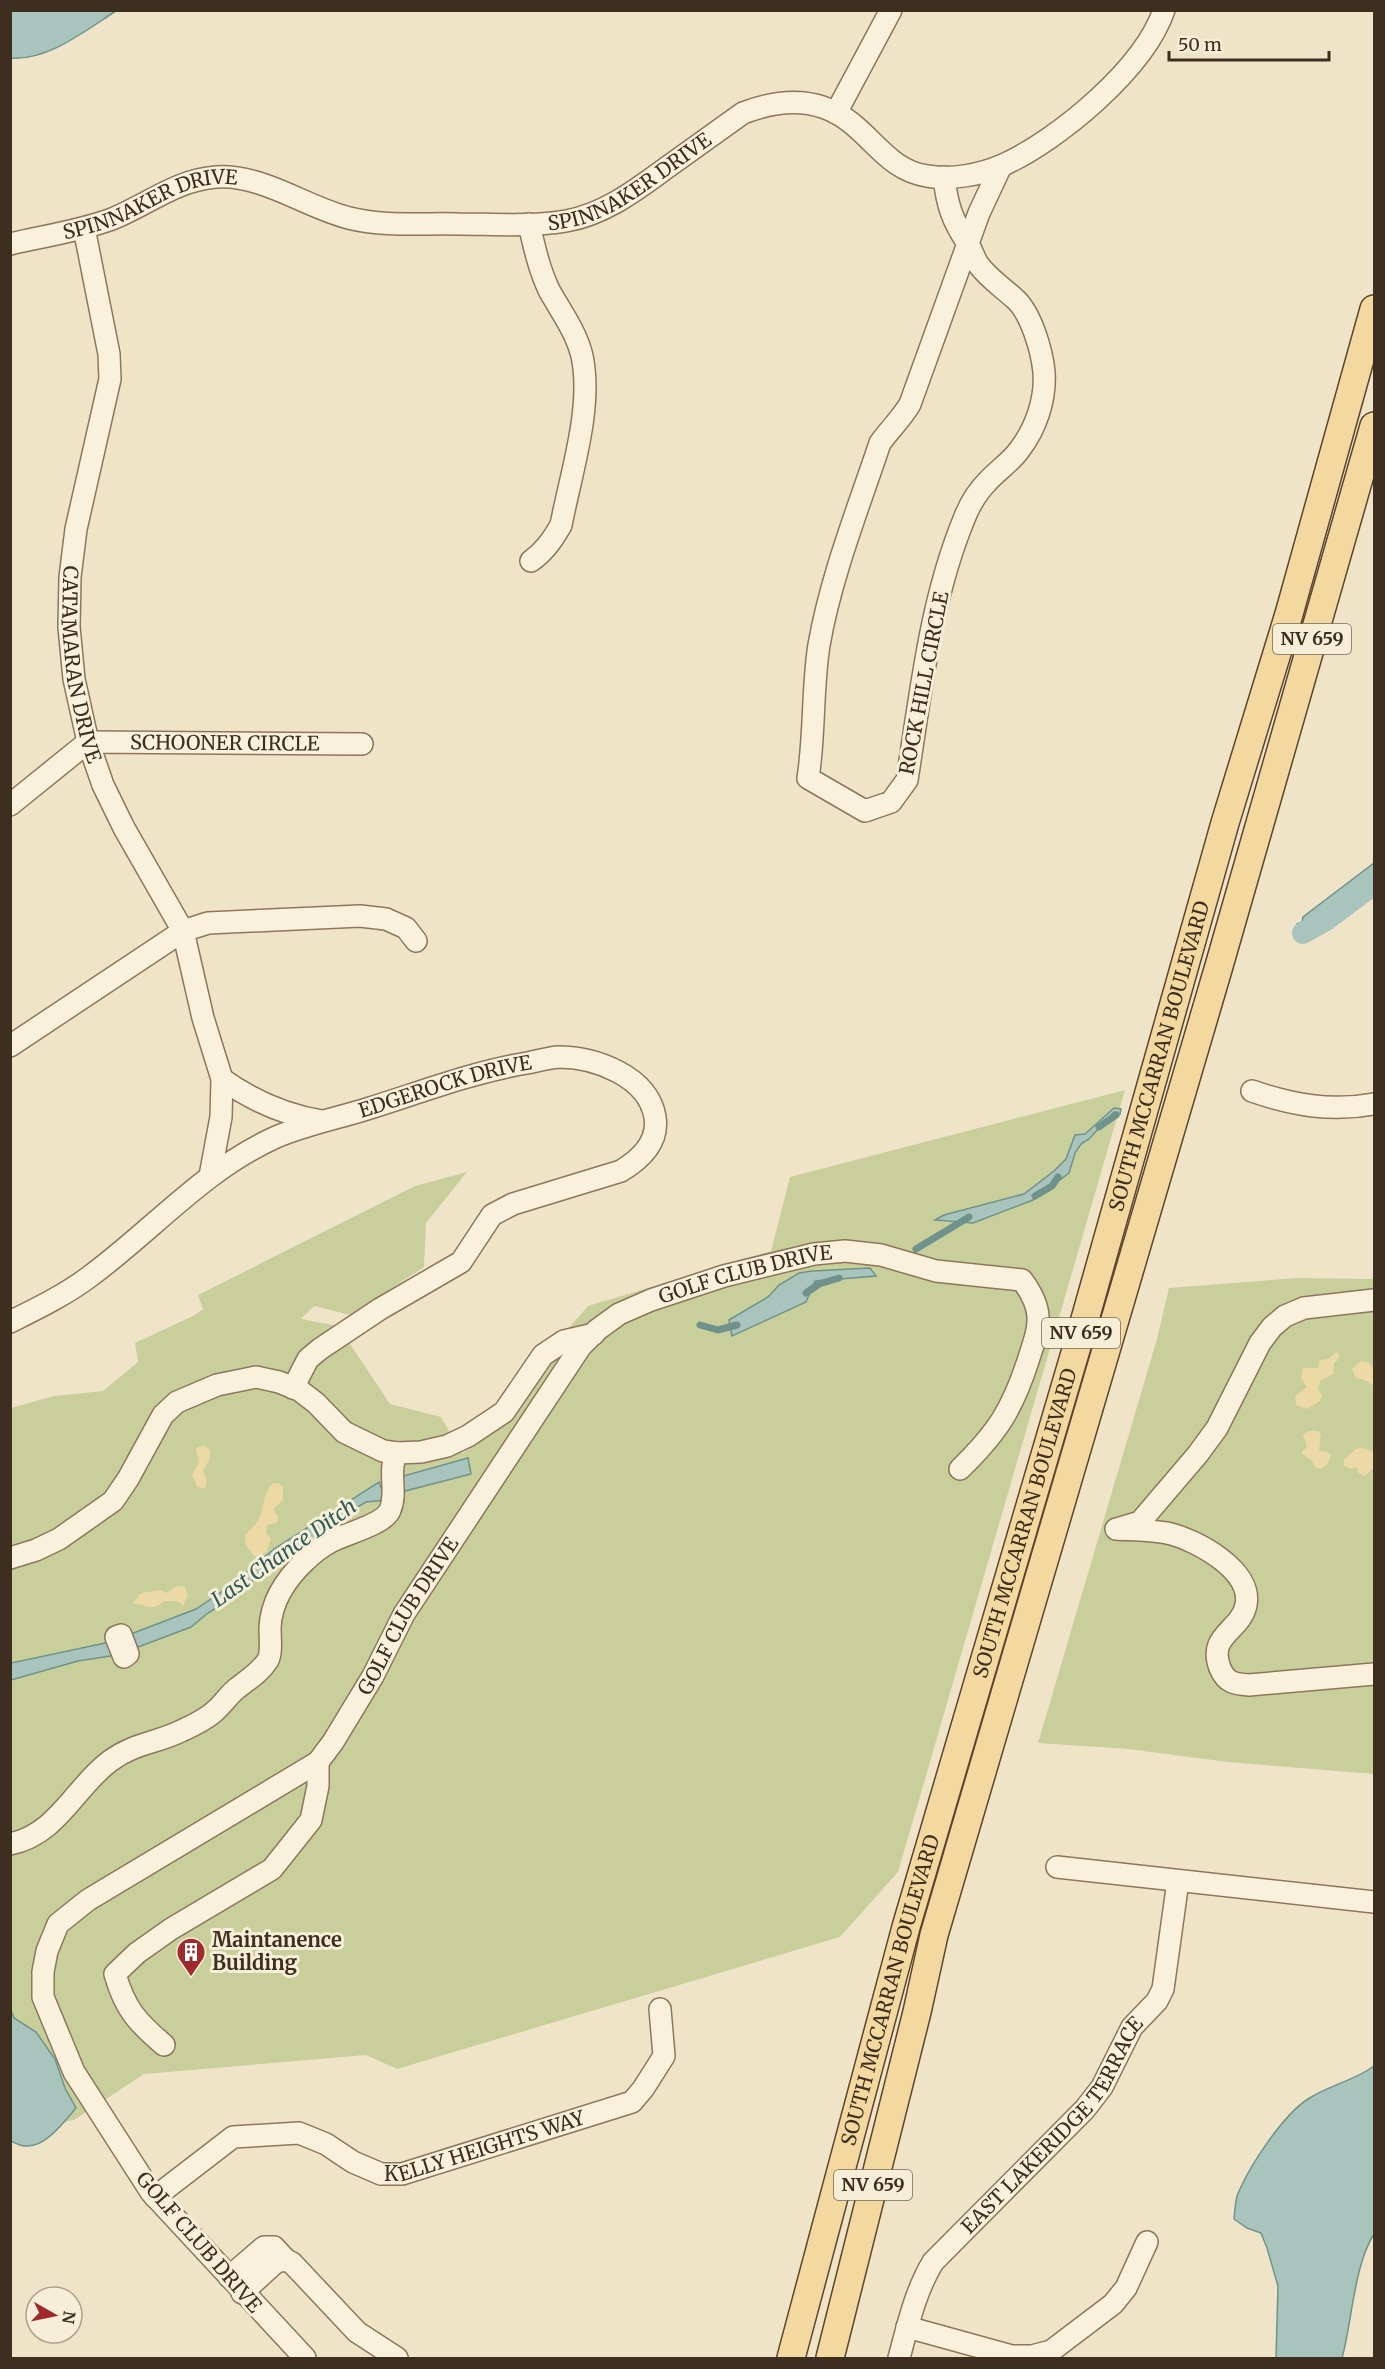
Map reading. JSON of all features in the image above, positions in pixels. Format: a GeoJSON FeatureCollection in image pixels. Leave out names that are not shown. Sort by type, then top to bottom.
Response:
{"type":"FeatureCollection","features":[{"type":"Feature","properties":{"kind":"main road","name":"SOUTH MCCARRAN BOULEVARD"},"geometry":{"type":"LineString","coordinates":[[791,2358],[906,1928],[1085,1319],[1225,823],[1289,614],[1374,309]]}},
{"type":"Feature","properties":{"kind":"main road","name":"SOUTH MCCARRAN BOULEVARD"},"geometry":{"type":"LineString","coordinates":[[830,2358],[917,2012],[934,1935],[1219,966],[1374,426]]}},
{"type":"Feature","properties":{"kind":"street"},"geometry":{"type":"LineString","coordinates":[[836,112],[891,10]]}},
{"type":"Feature","properties":{"kind":"street","name":"SPINNAKER DRIVE"},"geometry":{"type":"LineString","coordinates":[[10,244],[84,228],[111,219],[190,181],[217,177],[241,178],[260,183],[330,213],[362,221],[396,224],[529,224],[568,221],[595,213],[620,201],[743,113],[766,104],[790,101],[815,104],[836,112],[902,168],[926,176],[970,176],[1001,166],[1034,149],[1081,113],[1126,71],[1145,49],[1160,23],[1164,10]]}},
{"type":"Feature","properties":{"kind":"street","name":"ROCK HILL CIRCLE"},"geometry":{"type":"LineString","coordinates":[[944,177],[950,213],[957,229],[969,245],[978,264],[997,286],[1016,299],[1036,334],[1042,356],[1043,400],[1020,449],[987,482],[964,519],[933,614],[907,780],[891,802],[865,811],[808,778],[813,747],[815,673],[820,642],[836,575],[880,443],[892,426],[904,415],[910,404],[969,245],[979,213],[1001,166]]}},
{"type":"Feature","properties":{"kind":"street"},"geometry":{"type":"LineString","coordinates":[[529,224],[536,255],[549,289],[573,330],[582,355],[586,383],[585,410],[561,525],[542,553],[531,561]]}},
{"type":"Feature","properties":{"kind":"street","name":"CATAMARAN DRIVE"},"geometry":{"type":"LineString","coordinates":[[84,228],[109,354],[110,379],[76,529],[70,577],[69,627],[74,679],[88,742],[103,785],[124,828],[183,931],[203,1018],[222,1079],[221,1117],[210,1176]]}},
{"type":"Feature","properties":{"kind":"street"},"geometry":{"type":"LineString","coordinates":[[10,805],[88,742]]}},
{"type":"Feature","properties":{"kind":"street","name":"SCHOONER CIRCLE"},"geometry":{"type":"LineString","coordinates":[[88,742],[362,744]]}},
{"type":"Feature","properties":{"kind":"street"},"geometry":{"type":"LineString","coordinates":[[10,1046],[183,931],[208,923],[360,916],[386,919],[406,928],[416,941]]}},
{"type":"Feature","properties":{"kind":"street","name":"EDGEROCK DRIVE"},"geometry":{"type":"LineString","coordinates":[[10,1322],[55,1300],[90,1276],[210,1176],[275,1138],[498,1068],[558,1058],[588,1062],[623,1072],[642,1089],[651,1103],[655,1119],[654,1134],[648,1149],[637,1161],[621,1171],[513,1204],[492,1215],[461,1262],[380,1309],[320,1349],[308,1359],[293,1388]]}},
{"type":"Feature","properties":{"kind":"street"},"geometry":{"type":"LineString","coordinates":[[222,1079],[263,1105],[294,1116],[325,1122]]}},
{"type":"Feature","properties":{"kind":"street"},"geometry":{"type":"LineString","coordinates":[[1252,1091],[1282,1102],[1317,1108],[1354,1108],[1374,1104]]}},
{"type":"Feature","properties":{"kind":"street","name":"GOLF CLUB DRIVE"},"geometry":{"type":"LineString","coordinates":[[305,2358],[155,2197],[74,2072],[43,1997],[47,1952],[58,1924],[88,1900],[318,1762],[333,1742],[373,1676],[404,1614],[581,1346],[619,1314],[651,1300],[724,1276],[814,1254],[845,1251],[881,1255],[936,1271],[1022,1280],[1034,1296],[1038,1316],[1037,1337],[1012,1403],[987,1442],[960,1469]]}},
{"type":"Feature","properties":{"kind":"street"},"geometry":{"type":"LineString","coordinates":[[1374,1300],[1304,1308],[1285,1316],[1272,1327],[1260,1343],[1217,1428],[1198,1454],[1140,1521],[1116,1529],[1169,1534],[1190,1541],[1231,1566],[1241,1580],[1247,1604],[1241,1618],[1222,1636],[1218,1646],[1218,1663],[1228,1681],[1249,1686],[1374,1674]]}},
{"type":"Feature","properties":{"kind":"street"},"geometry":{"type":"LineString","coordinates":[[395,1462],[421,1452],[447,1446],[468,1436],[504,1412],[543,1355],[564,1341],[594,1334]]}},
{"type":"Feature","properties":{"kind":"street"},"geometry":{"type":"LineString","coordinates":[[10,1558],[36,1550],[59,1539],[113,1501],[128,1479],[163,1415],[177,1402],[217,1385],[256,1377],[293,1388],[316,1403],[344,1432],[383,1451],[395,1462]]}},
{"type":"Feature","properties":{"kind":"street"},"geometry":{"type":"LineString","coordinates":[[10,1844],[25,1841],[53,1822],[77,1792],[111,1760],[146,1741],[180,1731],[207,1717],[216,1711],[229,1695],[254,1676],[269,1658],[273,1607],[278,1596],[304,1562],[331,1541],[390,1512],[395,1462]]}},
{"type":"Feature","properties":{"kind":"street"},"geometry":{"type":"LineString","coordinates":[[164,2045],[140,2024],[122,1997],[115,1974],[137,1953],[171,1929],[273,1869],[311,1820],[318,1786],[318,1762]]}},
{"type":"Feature","properties":{"kind":"street"},"geometry":{"type":"LineString","coordinates":[[1057,1867],[1374,1902]]}},
{"type":"Feature","properties":{"kind":"street","name":"EAST LAKERIDGE TERRACE"},"geometry":{"type":"LineString","coordinates":[[899,2358],[922,2281],[933,2262],[1084,2109],[1102,2087],[1132,2027],[1157,2001],[1163,1989],[1178,1881]]}},
{"type":"Feature","properties":{"kind":"street","name":"KELLY HEIGHTS WAY"},"geometry":{"type":"LineString","coordinates":[[155,2197],[233,2138],[299,2133],[326,2144],[353,2162],[381,2174],[402,2174],[632,2102],[664,2056],[660,2009]]}},
{"type":"Feature","properties":{"kind":"street"},"geometry":{"type":"LineString","coordinates":[[907,2327],[1012,2356],[1032,2356],[1051,2350],[1113,2304],[1126,2288],[1147,2242]]}},
{"type":"Feature","properties":{"kind":"street"},"geometry":{"type":"LineString","coordinates":[[235,2285],[276,2262],[286,2260],[292,2263],[357,2332],[397,2358]]}},
{"type":"Feature","properties":{"kind":"green space"},"geometry":{"type":"Polygon","coordinates":[[[1125,1090],[898,1872],[840,1937],[397,2069],[366,2055],[144,2074],[74,2120],[11,2132],[11,1408],[54,1396],[103,1391],[138,1362],[135,1343],[203,1309],[198,1295],[415,1186],[467,1172],[426,1223],[424,1267],[350,1315],[314,1306],[301,1319],[338,1326],[390,1404],[441,1417],[462,1454],[498,1421],[535,1367],[588,1306],[771,1251],[790,1177],[1125,1090]]]}},
{"type":"Feature","properties":{"kind":"green space"},"geometry":{"type":"Polygon","coordinates":[[[1296,1278],[1374,1279],[1374,1774],[1228,1762],[1128,1749],[1038,1743],[1157,1339],[1169,1288],[1296,1278]]]}},
{"type":"Feature","properties":{"kind":"sand"},"geometry":{"type":"Polygon","coordinates":[[[1336,1352],[1339,1354],[1338,1360],[1334,1363],[1333,1374],[1320,1381],[1318,1390],[1322,1395],[1320,1401],[1307,1409],[1296,1405],[1295,1396],[1307,1387],[1301,1378],[1303,1368],[1318,1368],[1320,1360],[1328,1359],[1336,1352]]]}},
{"type":"Feature","properties":{"kind":"sand"},"geometry":{"type":"Polygon","coordinates":[[[1361,1361],[1369,1363],[1374,1370],[1374,1386],[1365,1380],[1356,1378],[1352,1369],[1361,1361]]]}},
{"type":"Feature","properties":{"kind":"sand"},"geometry":{"type":"Polygon","coordinates":[[[1309,1431],[1318,1431],[1321,1435],[1319,1450],[1331,1456],[1327,1465],[1320,1469],[1301,1453],[1307,1447],[1303,1435],[1309,1431]]]}},
{"type":"Feature","properties":{"kind":"sand"},"geometry":{"type":"Polygon","coordinates":[[[205,1446],[210,1451],[210,1458],[203,1471],[207,1482],[204,1489],[197,1486],[192,1475],[199,1462],[196,1448],[205,1446]]]}},
{"type":"Feature","properties":{"kind":"sand"},"geometry":{"type":"Polygon","coordinates":[[[1362,1448],[1374,1452],[1374,1467],[1365,1476],[1358,1473],[1357,1467],[1352,1469],[1344,1466],[1344,1459],[1356,1449],[1362,1448]]]}},
{"type":"Feature","properties":{"kind":"sand"},"geometry":{"type":"Polygon","coordinates":[[[273,1483],[283,1487],[283,1500],[273,1509],[279,1518],[276,1523],[267,1525],[266,1533],[271,1538],[266,1553],[254,1556],[248,1549],[246,1535],[259,1519],[265,1498],[273,1483]]]}},
{"type":"Feature","properties":{"kind":"sand"},"geometry":{"type":"Polygon","coordinates":[[[178,1586],[184,1586],[188,1595],[183,1606],[178,1601],[164,1601],[156,1607],[133,1603],[141,1593],[161,1590],[166,1593],[178,1586]]]}},
{"type":"Feature","properties":{"kind":"water"},"geometry":{"type":"Polygon","coordinates":[[[10,11],[116,11],[53,49],[25,58],[11,58],[10,11]]]}},
{"type":"Feature","properties":{"kind":"water"},"geometry":{"type":"Polygon","coordinates":[[[1374,863],[1374,893],[1314,928],[1306,927],[1301,930],[1297,924],[1302,922],[1303,917],[1374,863]]]}},
{"type":"Feature","properties":{"kind":"water"},"geometry":{"type":"Polygon","coordinates":[[[1114,1108],[1121,1109],[1120,1114],[1114,1112],[1089,1139],[1081,1144],[1075,1153],[1069,1173],[1033,1200],[973,1223],[935,1220],[944,1215],[1024,1194],[1066,1159],[1075,1135],[1085,1134],[1114,1108]]]}},
{"type":"Feature","properties":{"kind":"water"},"geometry":{"type":"Polygon","coordinates":[[[870,1268],[876,1276],[815,1281],[806,1302],[732,1336],[729,1320],[768,1297],[779,1285],[799,1273],[870,1268]]]}},
{"type":"Feature","properties":{"kind":"water"},"geometry":{"type":"Polygon","coordinates":[[[468,1458],[471,1474],[405,1491],[400,1477],[468,1458]]]}},
{"type":"Feature","properties":{"kind":"water"},"geometry":{"type":"Polygon","coordinates":[[[379,1482],[386,1500],[366,1502],[354,1509],[316,1540],[274,1563],[232,1598],[191,1627],[117,1655],[78,1661],[11,1680],[11,1663],[110,1642],[196,1609],[230,1586],[274,1549],[379,1482]]]}},
{"type":"Feature","properties":{"kind":"water"},"geometry":{"type":"Polygon","coordinates":[[[11,2010],[14,2018],[36,2032],[55,2059],[65,2088],[76,2108],[54,2133],[32,2146],[21,2146],[11,2141],[11,2010]]]}},
{"type":"Feature","properties":{"kind":"water"},"geometry":{"type":"Polygon","coordinates":[[[1374,2066],[1374,2234],[1362,2261],[1342,2358],[1276,2358],[1278,2286],[1261,2233],[1247,2228],[1234,2219],[1238,2194],[1251,2167],[1278,2128],[1298,2106],[1316,2094],[1358,2076],[1374,2066]]]}},
{"type":"Feature","properties":{"kind":"waterway","name":"Last Chance Ditch"},"geometry":{"type":"LineString","coordinates":[[1303,933],[1326,920],[1374,884]]}},
{"type":"Feature","properties":{"kind":"waterway","name":"Last Chance Ditch"},"geometry":{"type":"LineString","coordinates":[[1099,1127],[1116,1115]]}},
{"type":"Feature","properties":{"kind":"waterway","name":"Last Chance Ditch"},"geometry":{"type":"LineString","coordinates":[[1035,1196],[1052,1186],[1058,1177]]}},
{"type":"Feature","properties":{"kind":"waterway","name":"Last Chance Ditch"},"geometry":{"type":"LineString","coordinates":[[916,1249],[969,1217]]}},
{"type":"Feature","properties":{"kind":"waterway","name":"Last Chance Ditch"},"geometry":{"type":"LineString","coordinates":[[806,1293],[819,1284],[839,1278]]}},
{"type":"Feature","properties":{"kind":"waterway","name":"Last Chance Ditch"},"geometry":{"type":"LineString","coordinates":[[700,1325],[718,1330],[737,1325]]}},
{"type":"Feature","properties":{"kind":"place","name":"Maintanence Building"},"geometry":{"type":"Point","coordinates":[191,1978]}}]}
